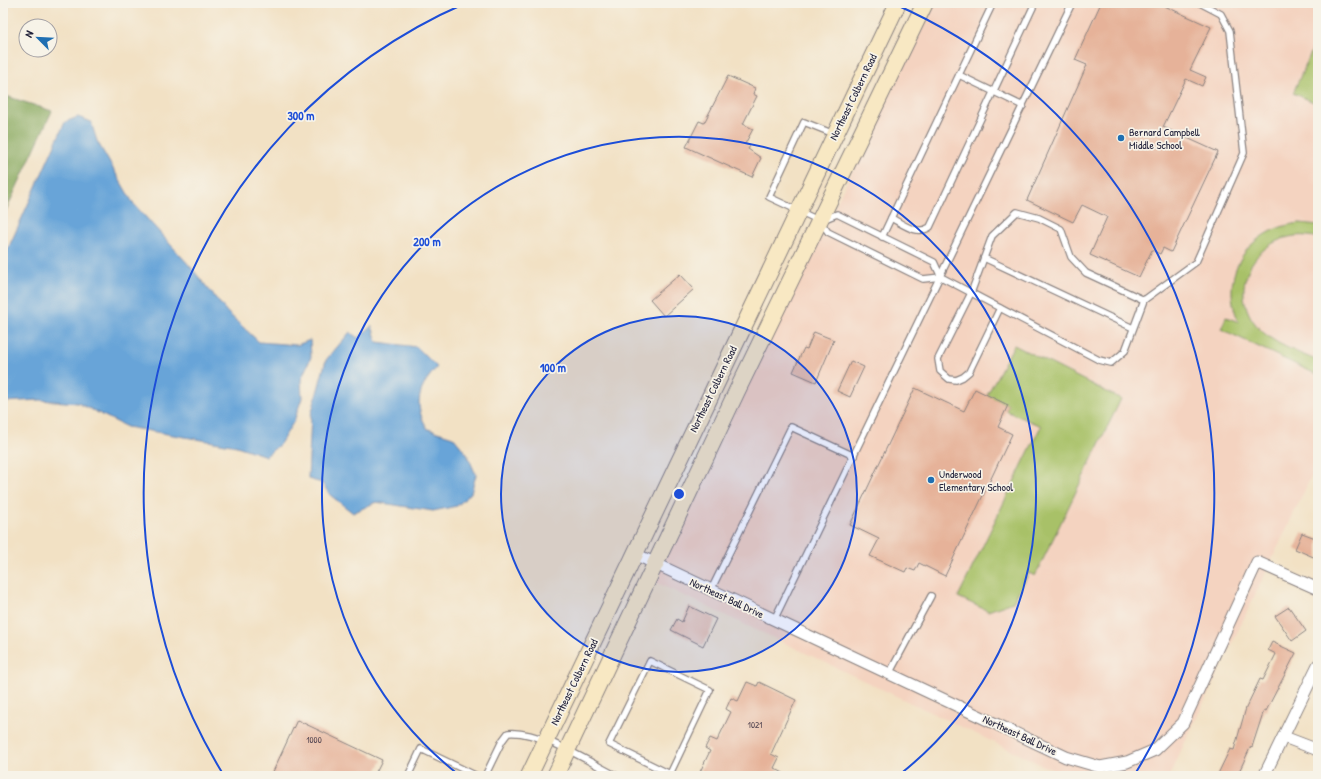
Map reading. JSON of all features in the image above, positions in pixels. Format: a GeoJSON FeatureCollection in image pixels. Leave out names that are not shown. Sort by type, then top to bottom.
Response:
{"type":"FeatureCollection","features":[{"type":"Feature","properties":{"kind":"main road","name":"Northeast Colbern Road"},"geometry":{"type":"LineString","coordinates":[[529,776],[898,3]]}},
{"type":"Feature","properties":{"kind":"main road","name":"Northeast Colbern Road"},"geometry":{"type":"LineString","coordinates":[[555,776],[925,3]]}},
{"type":"Feature","properties":{"kind":"street","name":"Northeast Ball Drive"},"geometry":{"type":"LineString","coordinates":[[635,554],[1066,757],[1100,767],[1127,762],[1155,750],[1183,723],[1257,562],[1318,588]]}},
{"type":"Feature","properties":{"kind":"street"},"geometry":{"type":"LineString","coordinates":[[1264,776],[1318,665]]}},
{"type":"Feature","properties":{"kind":"street"},"geometry":{"type":"LineString","coordinates":[[1284,737],[1318,750]]}},
{"type":"Feature","properties":{"kind":"lane"},"geometry":{"type":"LineString","coordinates":[[882,237],[993,3]]}},
{"type":"Feature","properties":{"kind":"lane"},"geometry":{"type":"LineString","coordinates":[[891,218],[917,231],[923,231],[930,227],[1035,3]]}},
{"type":"Feature","properties":{"kind":"lane"},"geometry":{"type":"LineString","coordinates":[[774,620],[941,277],[1072,3]]}},
{"type":"Feature","properties":{"kind":"lane"},"geometry":{"type":"LineString","coordinates":[[835,135],[804,122],[769,197],[820,220],[828,232],[923,279],[941,277],[1099,360],[1111,362],[1125,351],[1144,300],[1196,262],[1244,153],[1230,31],[1221,14],[1200,3]]}},
{"type":"Feature","properties":{"kind":"lane"},"geometry":{"type":"LineString","coordinates":[[959,75],[1023,106]]}},
{"type":"Feature","properties":{"kind":"lane"},"geometry":{"type":"LineString","coordinates":[[1000,308],[969,372],[956,380],[949,379],[940,372],[938,359],[971,293],[992,236],[1017,212],[1039,218],[1061,229],[1071,258],[1086,273],[1144,300]]}},
{"type":"Feature","properties":{"kind":"lane"},"geometry":{"type":"LineString","coordinates":[[820,220],[837,214],[934,262],[941,277]]}},
{"type":"Feature","properties":{"kind":"lane"},"geometry":{"type":"LineString","coordinates":[[984,258],[1133,328]]}},
{"type":"Feature","properties":{"kind":"lane"},"geometry":{"type":"LineString","coordinates":[[711,590],[791,427],[854,456]]}},
{"type":"Feature","properties":{"kind":"lane"},"geometry":{"type":"LineString","coordinates":[[889,674],[931,596]]}},
{"type":"Feature","properties":{"kind":"lane"},"geometry":{"type":"LineString","coordinates":[[650,661],[710,690],[670,775],[609,744],[650,661]]}},
{"type":"Feature","properties":{"kind":"lane"},"geometry":{"type":"LineString","coordinates":[[485,776],[508,733],[518,732],[546,740],[617,776]]}},
{"type":"Feature","properties":{"kind":"lane"},"geometry":{"type":"LineString","coordinates":[[408,776],[421,749],[476,776]]}},
{"type":"Feature","properties":{"kind":"shaded area"},"geometry":{"type":"Polygon","coordinates":[[[935,3],[1318,3],[1318,480],[1311,477],[1169,776],[1065,776],[651,580],[935,3]]]}},
{"type":"Feature","properties":{"kind":"green space"},"geometry":{"type":"Polygon","coordinates":[[[1318,37],[1318,104],[1293,93],[1318,37]]]}},
{"type":"Feature","properties":{"kind":"green space"},"geometry":{"type":"Polygon","coordinates":[[[3,95],[52,111],[3,217],[3,95]]]}},
{"type":"Feature","properties":{"kind":"green space"},"geometry":{"type":"Polygon","coordinates":[[[1300,223],[1318,225],[1318,238],[1299,236],[1281,239],[1266,248],[1254,260],[1247,275],[1244,292],[1247,309],[1257,326],[1278,343],[1318,361],[1318,375],[1221,329],[1226,317],[1239,322],[1233,304],[1232,287],[1235,271],[1242,256],[1252,244],[1266,234],[1282,227],[1300,223]]]}},
{"type":"Feature","properties":{"kind":"green space"},"geometry":{"type":"Polygon","coordinates":[[[1014,345],[1121,399],[1035,576],[1029,573],[1013,602],[988,611],[958,597],[1041,426],[1006,411],[1008,405],[987,395],[1014,345]]]}},
{"type":"Feature","properties":{"kind":"water"},"geometry":{"type":"Polygon","coordinates":[[[78,117],[91,122],[97,141],[133,203],[189,265],[227,312],[259,342],[297,345],[310,340],[311,357],[301,380],[302,398],[294,421],[280,444],[266,456],[237,446],[127,427],[78,403],[40,400],[3,402],[3,260],[65,122],[78,117]]]}},
{"type":"Feature","properties":{"kind":"water"},"geometry":{"type":"Polygon","coordinates":[[[372,326],[377,342],[417,347],[437,367],[422,389],[419,404],[420,412],[428,429],[453,437],[467,454],[476,475],[471,493],[457,506],[433,511],[376,502],[353,513],[330,495],[322,483],[308,479],[311,415],[326,360],[350,332],[358,338],[372,326]]]}},
{"type":"Feature","properties":{"kind":"building","name":"Bernard Campbell Middle School"},"geometry":{"type":"Polygon","coordinates":[[[1101,3],[1158,3],[1211,27],[1190,70],[1206,77],[1202,86],[1186,79],[1163,127],[1218,152],[1171,252],[1163,248],[1160,254],[1152,250],[1139,277],[1090,255],[1107,217],[1082,205],[1073,222],[1027,200],[1087,65],[1075,60],[1101,3]]]}},
{"type":"Feature","properties":{"kind":"building"},"geometry":{"type":"Polygon","coordinates":[[[728,76],[755,88],[753,94],[757,96],[743,124],[753,129],[745,144],[750,146],[748,149],[761,158],[752,177],[686,147],[699,121],[704,123],[728,76]]]}},
{"type":"Feature","properties":{"kind":"building"},"geometry":{"type":"Polygon","coordinates":[[[680,274],[694,289],[664,316],[650,300],[680,274]]]}},
{"type":"Feature","properties":{"kind":"building"},"geometry":{"type":"Polygon","coordinates":[[[814,332],[834,340],[816,382],[793,372],[804,348],[807,349],[814,332]]]}},
{"type":"Feature","properties":{"kind":"building"},"geometry":{"type":"Polygon","coordinates":[[[851,361],[864,367],[850,397],[837,391],[851,361]]]}},
{"type":"Feature","properties":{"kind":"building","name":"Underwood Elementary School"},"geometry":{"type":"Polygon","coordinates":[[[915,388],[964,411],[975,389],[1008,405],[998,427],[1012,434],[945,576],[919,563],[915,571],[907,568],[905,572],[870,556],[879,539],[850,525],[915,388]]]}},
{"type":"Feature","properties":{"kind":"building"},"geometry":{"type":"Polygon","coordinates":[[[1302,533],[1318,539],[1318,559],[1295,549],[1302,533]]]}},
{"type":"Feature","properties":{"kind":"building"},"geometry":{"type":"Polygon","coordinates":[[[689,606],[716,619],[703,646],[671,630],[677,619],[682,622],[689,606]]]}},
{"type":"Feature","properties":{"kind":"building"},"geometry":{"type":"Polygon","coordinates":[[[1289,607],[1306,631],[1292,641],[1275,616],[1289,607]]]}},
{"type":"Feature","properties":{"kind":"building"},"geometry":{"type":"Polygon","coordinates":[[[1272,642],[1296,653],[1266,711],[1264,710],[1252,747],[1251,746],[1237,776],[1217,776],[1230,749],[1234,750],[1246,708],[1260,679],[1263,680],[1276,654],[1268,650],[1272,642]]]}},
{"type":"Feature","properties":{"kind":"building"},"geometry":{"type":"Polygon","coordinates":[[[747,682],[757,686],[759,682],[796,700],[771,754],[779,758],[774,768],[789,776],[698,776],[710,751],[705,748],[710,738],[717,741],[731,712],[726,709],[731,698],[738,701],[747,682]]]}},
{"type":"Feature","properties":{"kind":"building"},"geometry":{"type":"Polygon","coordinates":[[[297,720],[382,760],[374,776],[271,776],[297,720]]]}},
{"type":"Feature","properties":{"kind":"place","name":"Bernard Campbell Middle School"},"geometry":{"type":"Point","coordinates":[1121,138]}},
{"type":"Feature","properties":{"kind":"place","name":"Underwood Elementary School"},"geometry":{"type":"Point","coordinates":[931,480]}}]}
